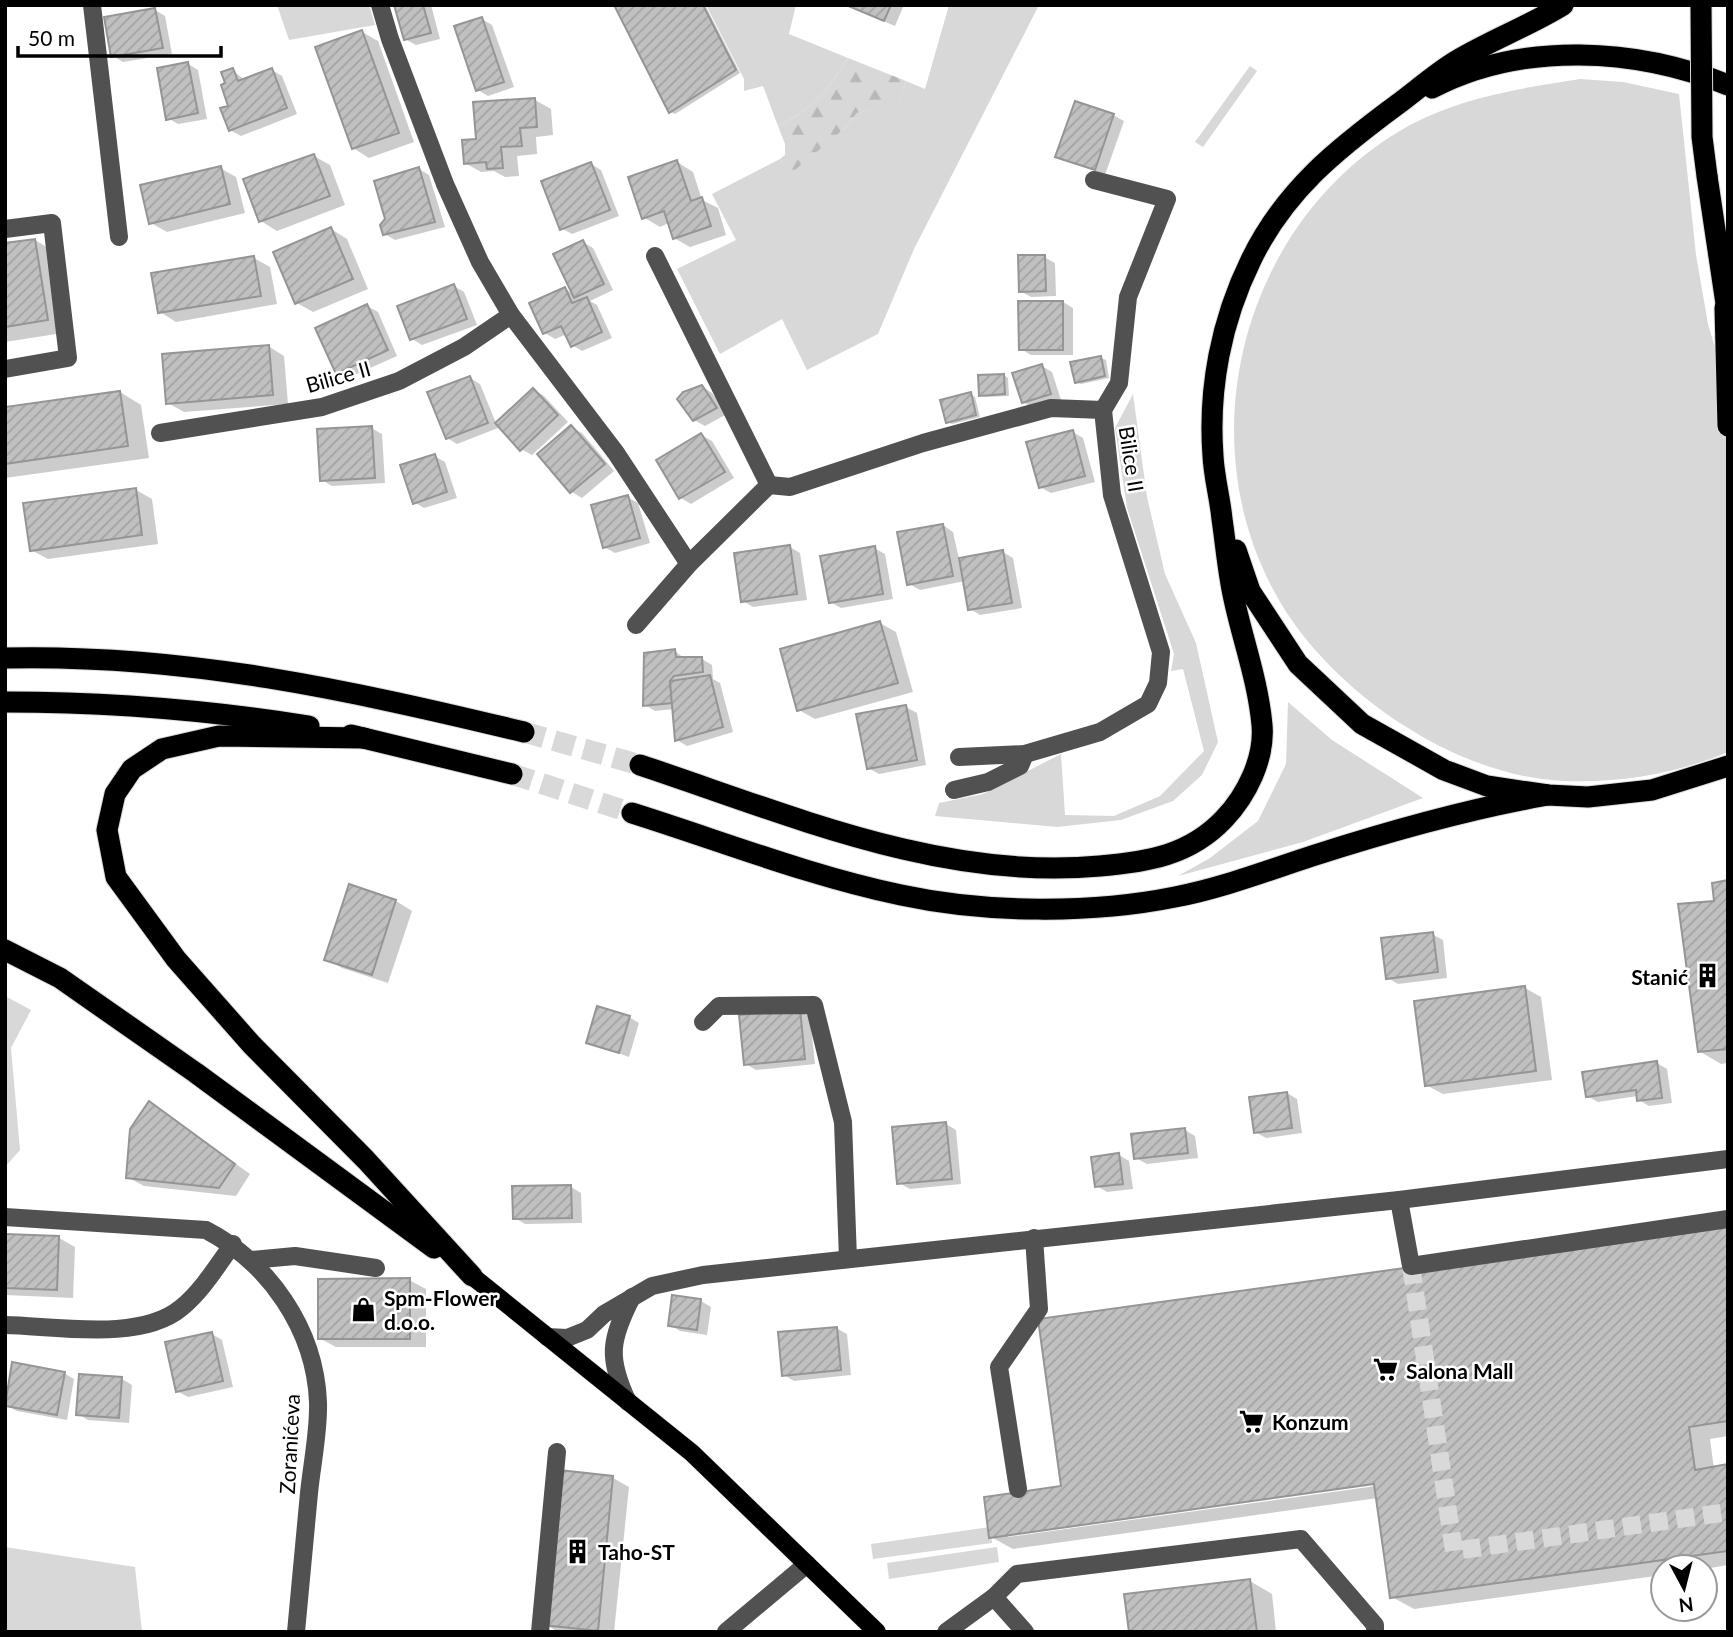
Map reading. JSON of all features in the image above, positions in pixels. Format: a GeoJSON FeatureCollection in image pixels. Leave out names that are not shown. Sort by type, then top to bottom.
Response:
{"type":"FeatureCollection","features":[{"type":"Feature","properties":{"kind":"highway"},"geometry":{"type":"LineString","coordinates":[[640,765],[870,841],[950,859],[1005,867],[1070,869],[1128,864],[1170,856],[1206,838],[1236,807],[1256,768],[1263,730],[1255,680],[1233,597],[1213,457],[1212,406],[1218,355],[1232,305],[1252,258],[1278,214],[1310,174],[1348,139],[1455,62],[1563,5]]}},
{"type":"Feature","properties":{"kind":"highway"},"geometry":{"type":"LineString","coordinates":[[1701,5],[1702,137],[1726,313],[1728,426]]}},
{"type":"Feature","properties":{"kind":"highway"},"geometry":{"type":"LineString","coordinates":[[1390,110],[1437,85],[1487,68],[1540,58],[1593,55],[1646,60],[1697,73],[1728,85]]}},
{"type":"Feature","properties":{"kind":"highway"},"geometry":{"type":"LineString","coordinates":[[1221,508],[1250,591],[1298,664],[1362,724],[1444,770],[1487,786],[1548,795],[1588,797],[1652,790],[1723,770]]}},
{"type":"Feature","properties":{"kind":"highway"},"geometry":{"type":"LineString","coordinates":[[5,658],[50,657],[236,671],[361,693],[524,732]]}},
{"type":"Feature","properties":{"kind":"highway"},"geometry":{"type":"LineString","coordinates":[[5,702],[127,705],[223,713],[364,738],[512,774]]}},
{"type":"Feature","properties":{"kind":"highway"},"geometry":{"type":"LineString","coordinates":[[364,738],[219,736],[162,749],[132,769],[115,794],[107,831],[116,877],[176,960],[252,1045],[366,1160],[472,1276]]}},
{"type":"Feature","properties":{"kind":"highway"},"geometry":{"type":"LineString","coordinates":[[632,813],[851,883],[903,896],[955,903],[1077,908],[1172,898],[1220,887],[1397,829],[1475,808],[1548,795]]}},
{"type":"Feature","properties":{"kind":"highway"},"geometry":{"type":"LineString","coordinates":[[5,950],[60,978],[173,1057],[472,1276]]}},
{"type":"Feature","properties":{"kind":"main road"},"geometry":{"type":"LineString","coordinates":[[472,1276],[692,1453],[877,1632]]}},
{"type":"Feature","properties":{"kind":"street"},"geometry":{"type":"LineString","coordinates":[[92,5],[119,237]]}},
{"type":"Feature","properties":{"kind":"street"},"geometry":{"type":"LineString","coordinates":[[380,5],[445,184],[480,262],[511,315],[616,453],[689,564]]}},
{"type":"Feature","properties":{"kind":"street"},"geometry":{"type":"LineString","coordinates":[[1094,180],[1167,199],[1128,297],[1119,383],[1102,410]]}},
{"type":"Feature","properties":{"kind":"street"},"geometry":{"type":"LineString","coordinates":[[5,229],[52,223],[68,358],[5,369]]}},
{"type":"Feature","properties":{"kind":"street"},"geometry":{"type":"LineString","coordinates":[[636,625],[689,564],[769,485],[655,256]]}},
{"type":"Feature","properties":{"kind":"street","name":"Bilice II"},"geometry":{"type":"LineString","coordinates":[[160,433],[322,407],[399,381],[464,348],[511,315]]}},
{"type":"Feature","properties":{"kind":"street","name":"Bilice II"},"geometry":{"type":"LineString","coordinates":[[769,485],[790,487],[923,443],[1051,408],[1102,410],[1112,495],[1153,619],[1161,652],[1160,675],[1148,704],[1100,732],[1025,754],[959,757]]}},
{"type":"Feature","properties":{"kind":"street","name":"Bilice II"},"geometry":{"type":"LineString","coordinates":[[954,790],[988,782],[1020,765],[1025,754]]}},
{"type":"Feature","properties":{"kind":"street"},"geometry":{"type":"LineString","coordinates":[[703,1022],[719,1006],[814,1005],[843,1122],[848,1259]]}},
{"type":"Feature","properties":{"kind":"street"},"geometry":{"type":"LineString","coordinates":[[547,1337],[567,1338],[587,1331],[604,1314],[632,1297],[652,1286],[676,1280],[1034,1238],[1399,1200],[1728,1159]]}},
{"type":"Feature","properties":{"kind":"street"},"geometry":{"type":"LineString","coordinates":[[1399,1200],[1411,1266],[1728,1219]]}},
{"type":"Feature","properties":{"kind":"street","name":"Zoranićeva"},"geometry":{"type":"LineString","coordinates":[[5,1217],[206,1230],[233,1244],[251,1260],[288,1307],[311,1356],[318,1402],[296,1632]]}},
{"type":"Feature","properties":{"kind":"street"},"geometry":{"type":"LineString","coordinates":[[1018,1489],[999,1367],[1039,1309],[1034,1238]]}},
{"type":"Feature","properties":{"kind":"street"},"geometry":{"type":"LineString","coordinates":[[5,1325],[107,1330],[146,1324],[180,1309],[208,1279],[233,1244]]}},
{"type":"Feature","properties":{"kind":"street"},"geometry":{"type":"LineString","coordinates":[[251,1260],[295,1256],[376,1268]]}},
{"type":"Feature","properties":{"kind":"street"},"geometry":{"type":"LineString","coordinates":[[628,1402],[614,1373],[613,1349],[615,1330],[632,1297]]}},
{"type":"Feature","properties":{"kind":"street"},"geometry":{"type":"LineString","coordinates":[[540,1632],[557,1452]]}},
{"type":"Feature","properties":{"kind":"street"},"geometry":{"type":"LineString","coordinates":[[946,1632],[994,1597],[1017,1574],[1301,1539],[1375,1625],[1375,1632]]}},
{"type":"Feature","properties":{"kind":"street"},"geometry":{"type":"LineString","coordinates":[[726,1632],[807,1563]]}},
{"type":"Feature","properties":{"kind":"street"},"geometry":{"type":"LineString","coordinates":[[994,1597],[1025,1632]]}},
{"type":"Feature","properties":{"kind":"green space"},"geometry":{"type":"Polygon","coordinates":[[[277,5],[369,5],[375,25],[289,40],[277,5]]]}},
{"type":"Feature","properties":{"kind":"green space"},"geometry":{"type":"Polygon","coordinates":[[[706,5],[796,5],[789,34],[848,58],[819,98],[778,126],[763,86],[744,91],[744,79],[706,5]]]}},
{"type":"Feature","properties":{"kind":"green space"},"geometry":{"type":"Polygon","coordinates":[[[949,5],[1039,5],[914,249],[878,334],[807,370],[782,319],[720,354],[677,269],[736,240],[712,194],[780,159],[789,174],[845,128],[857,113],[898,104],[906,81],[925,89],[949,5]]]}},
{"type":"Feature","properties":{"kind":"green space"},"geometry":{"type":"Polygon","coordinates":[[[848,58],[906,81],[898,105],[857,113],[845,128],[789,175],[780,159],[785,155],[785,144],[778,126],[819,98],[848,58]]]}},
{"type":"Feature","properties":{"kind":"green space"},"geometry":{"type":"Polygon","coordinates":[[[1250,66],[1257,71],[1203,147],[1195,142],[1250,66]]]}},
{"type":"Feature","properties":{"kind":"green space"},"geometry":{"type":"Polygon","coordinates":[[[1580,79],[1623,82],[1679,94],[1696,255],[1708,324],[1728,392],[1728,752],[1648,776],[1564,781],[1523,776],[1481,764],[1440,746],[1364,697],[1331,667],[1302,634],[1279,600],[1251,536],[1236,470],[1235,401],[1247,335],[1271,271],[1307,213],[1354,164],[1412,124],[1452,107],[1515,90],[1580,79]]]}},
{"type":"Feature","properties":{"kind":"green space"},"geometry":{"type":"Polygon","coordinates":[[[1133,394],[1147,497],[1165,574],[1196,643],[1218,742],[1202,775],[1173,801],[1121,820],[1057,827],[935,816],[939,803],[983,794],[1061,754],[1065,815],[1114,816],[1160,796],[1204,751],[1183,669],[1171,671],[1174,654],[1127,508],[1115,428],[1133,394]]]}},
{"type":"Feature","properties":{"kind":"green space"},"geometry":{"type":"Polygon","coordinates":[[[1288,702],[1332,740],[1423,798],[1303,842],[1178,876],[1210,858],[1258,821],[1286,764],[1288,702]]]}},
{"type":"Feature","properties":{"kind":"green space"},"geometry":{"type":"Polygon","coordinates":[[[5,996],[31,1010],[11,1048],[20,1150],[5,1167],[5,996]]]}},
{"type":"Feature","properties":{"kind":"green space"},"geometry":{"type":"Polygon","coordinates":[[[990,1527],[992,1543],[873,1559],[871,1544],[990,1527]]]}},
{"type":"Feature","properties":{"kind":"green space"},"geometry":{"type":"Polygon","coordinates":[[[5,1547],[135,1567],[142,1632],[5,1632],[5,1547]]]}},
{"type":"Feature","properties":{"kind":"green space"},"geometry":{"type":"Polygon","coordinates":[[[997,1547],[999,1562],[889,1579],[887,1563],[997,1547]]]}},
{"type":"Feature","properties":{"kind":"building"},"geometry":{"type":"Polygon","coordinates":[[[394,5],[423,5],[431,33],[404,40],[394,5]]]}},
{"type":"Feature","properties":{"kind":"building"},"geometry":{"type":"Polygon","coordinates":[[[614,5],[703,5],[736,70],[669,113],[614,5]]]}},
{"type":"Feature","properties":{"kind":"building"},"geometry":{"type":"Polygon","coordinates":[[[846,5],[891,5],[884,21],[846,5]]]}},
{"type":"Feature","properties":{"kind":"building"},"geometry":{"type":"Polygon","coordinates":[[[155,8],[163,48],[111,57],[104,17],[155,8]]]}},
{"type":"Feature","properties":{"kind":"building"},"geometry":{"type":"Polygon","coordinates":[[[482,17],[504,82],[476,91],[454,26],[482,17]]]}},
{"type":"Feature","properties":{"kind":"building"},"geometry":{"type":"Polygon","coordinates":[[[362,30],[399,133],[352,149],[315,47],[362,30]]]}},
{"type":"Feature","properties":{"kind":"building"},"geometry":{"type":"Polygon","coordinates":[[[188,62],[198,113],[166,120],[157,68],[188,62]]]}},
{"type":"Feature","properties":{"kind":"building"},"geometry":{"type":"Polygon","coordinates":[[[233,68],[238,81],[272,68],[287,108],[229,131],[220,108],[228,106],[221,85],[225,83],[221,72],[233,68]]]}},
{"type":"Feature","properties":{"kind":"building"},"geometry":{"type":"Polygon","coordinates":[[[535,98],[537,127],[520,128],[522,146],[501,147],[503,168],[487,169],[486,162],[464,164],[462,140],[476,139],[473,102],[535,98]]]}},
{"type":"Feature","properties":{"kind":"building"},"geometry":{"type":"Polygon","coordinates":[[[1075,101],[1114,114],[1095,170],[1055,157],[1075,101]]]}},
{"type":"Feature","properties":{"kind":"building"},"geometry":{"type":"Polygon","coordinates":[[[314,154],[330,196],[259,222],[243,179],[314,154]]]}},
{"type":"Feature","properties":{"kind":"building"},"geometry":{"type":"Polygon","coordinates":[[[677,160],[691,201],[702,197],[711,226],[673,239],[664,211],[642,219],[628,177],[677,160]]]}},
{"type":"Feature","properties":{"kind":"building"},"geometry":{"type":"Polygon","coordinates":[[[591,162],[610,210],[560,230],[541,181],[591,162]]]}},
{"type":"Feature","properties":{"kind":"building"},"geometry":{"type":"Polygon","coordinates":[[[221,166],[230,204],[149,224],[140,185],[221,166]]]}},
{"type":"Feature","properties":{"kind":"building"},"geometry":{"type":"Polygon","coordinates":[[[419,167],[435,222],[383,235],[380,225],[385,219],[374,181],[419,167]]]}},
{"type":"Feature","properties":{"kind":"building"},"geometry":{"type":"Polygon","coordinates":[[[331,227],[353,279],[295,304],[273,252],[331,227]]]}},
{"type":"Feature","properties":{"kind":"building"},"geometry":{"type":"Polygon","coordinates":[[[35,239],[48,320],[5,327],[5,243],[35,239]]]}},
{"type":"Feature","properties":{"kind":"building"},"geometry":{"type":"Polygon","coordinates":[[[583,240],[604,284],[574,298],[553,254],[583,240]]]}},
{"type":"Feature","properties":{"kind":"building"},"geometry":{"type":"Polygon","coordinates":[[[1018,255],[1045,255],[1046,291],[1019,292],[1018,255]]]}},
{"type":"Feature","properties":{"kind":"building"},"geometry":{"type":"Polygon","coordinates":[[[254,256],[261,296],[158,313],[151,273],[254,256]]]}},
{"type":"Feature","properties":{"kind":"building"},"geometry":{"type":"Polygon","coordinates":[[[454,284],[467,319],[410,340],[397,306],[454,284]]]}},
{"type":"Feature","properties":{"kind":"building"},"geometry":{"type":"Polygon","coordinates":[[[565,287],[572,303],[587,297],[602,332],[571,347],[561,326],[543,334],[529,303],[565,287]]]}},
{"type":"Feature","properties":{"kind":"building"},"geometry":{"type":"Polygon","coordinates":[[[1018,301],[1063,301],[1063,350],[1019,350],[1018,301]]]}},
{"type":"Feature","properties":{"kind":"building"},"geometry":{"type":"Polygon","coordinates":[[[367,304],[388,350],[336,374],[315,328],[367,304]]]}},
{"type":"Feature","properties":{"kind":"building"},"geometry":{"type":"Polygon","coordinates":[[[269,345],[273,395],[166,404],[162,354],[269,345]]]}},
{"type":"Feature","properties":{"kind":"building"},"geometry":{"type":"Polygon","coordinates":[[[1101,356],[1105,376],[1075,383],[1070,362],[1101,356]]]}},
{"type":"Feature","properties":{"kind":"building"},"geometry":{"type":"Polygon","coordinates":[[[1042,364],[1051,394],[1022,403],[1012,373],[1042,364]]]}},
{"type":"Feature","properties":{"kind":"building"},"geometry":{"type":"Polygon","coordinates":[[[1004,374],[1005,394],[979,396],[978,375],[1004,374]]]}},
{"type":"Feature","properties":{"kind":"building"},"geometry":{"type":"Polygon","coordinates":[[[470,376],[488,423],[446,439],[427,392],[470,376]]]}},
{"type":"Feature","properties":{"kind":"building"},"geometry":{"type":"Polygon","coordinates":[[[702,385],[717,408],[693,421],[677,399],[683,392],[702,385]]]}},
{"type":"Feature","properties":{"kind":"building"},"geometry":{"type":"Polygon","coordinates":[[[533,388],[558,415],[520,451],[495,423],[533,388]]]}},
{"type":"Feature","properties":{"kind":"building"},"geometry":{"type":"Polygon","coordinates":[[[120,391],[128,446],[5,464],[5,407],[120,391]]]}},
{"type":"Feature","properties":{"kind":"building"},"geometry":{"type":"Polygon","coordinates":[[[971,392],[976,415],[946,423],[940,400],[971,392]]]}},
{"type":"Feature","properties":{"kind":"building"},"geometry":{"type":"Polygon","coordinates":[[[571,425],[605,464],[570,493],[537,454],[571,425]]]}},
{"type":"Feature","properties":{"kind":"building"},"geometry":{"type":"Polygon","coordinates":[[[372,426],[375,478],[320,481],[317,429],[372,426]]]}},
{"type":"Feature","properties":{"kind":"building"},"geometry":{"type":"Polygon","coordinates":[[[1073,430],[1085,476],[1039,488],[1026,442],[1073,430]]]}},
{"type":"Feature","properties":{"kind":"building"},"geometry":{"type":"Polygon","coordinates":[[[701,433],[725,472],[679,499],[656,460],[701,433]]]}},
{"type":"Feature","properties":{"kind":"building"},"geometry":{"type":"Polygon","coordinates":[[[435,454],[447,492],[413,504],[400,465],[435,454]]]}},
{"type":"Feature","properties":{"kind":"building"},"geometry":{"type":"Polygon","coordinates":[[[136,488],[142,535],[30,551],[23,503],[136,488]]]}},
{"type":"Feature","properties":{"kind":"building"},"geometry":{"type":"Polygon","coordinates":[[[628,495],[640,538],[603,548],[591,505],[628,495]]]}},
{"type":"Feature","properties":{"kind":"building"},"geometry":{"type":"Polygon","coordinates":[[[943,524],[953,576],[907,585],[897,532],[943,524]]]}},
{"type":"Feature","properties":{"kind":"building"},"geometry":{"type":"Polygon","coordinates":[[[790,545],[797,594],[741,602],[734,553],[790,545]]]}},
{"type":"Feature","properties":{"kind":"building"},"geometry":{"type":"Polygon","coordinates":[[[875,546],[883,594],[829,603],[820,556],[875,546]]]}},
{"type":"Feature","properties":{"kind":"building"},"geometry":{"type":"Polygon","coordinates":[[[1003,550],[1012,603],[968,610],[959,558],[1003,550]]]}},
{"type":"Feature","properties":{"kind":"building"},"geometry":{"type":"Polygon","coordinates":[[[880,621],[898,683],[797,711],[780,649],[880,621]]]}},
{"type":"Feature","properties":{"kind":"building"},"geometry":{"type":"Polygon","coordinates":[[[675,649],[676,657],[702,657],[703,672],[674,676],[670,681],[672,703],[643,706],[644,653],[675,649]]]}},
{"type":"Feature","properties":{"kind":"building"},"geometry":{"type":"Polygon","coordinates":[[[710,675],[723,727],[675,741],[670,681],[710,675]]]}},
{"type":"Feature","properties":{"kind":"building"},"geometry":{"type":"Polygon","coordinates":[[[906,705],[917,760],[867,769],[856,714],[906,705]]]}},
{"type":"Feature","properties":{"kind":"building","name":"Stanić"},"geometry":{"type":"Polygon","coordinates":[[[1728,880],[1728,1049],[1698,1052],[1678,904],[1714,901],[1712,883],[1728,880]]]}},
{"type":"Feature","properties":{"kind":"building"},"geometry":{"type":"Polygon","coordinates":[[[349,884],[396,900],[372,975],[324,960],[349,884]]]}},
{"type":"Feature","properties":{"kind":"building"},"geometry":{"type":"Polygon","coordinates":[[[1433,932],[1438,972],[1386,979],[1381,938],[1433,932]]]}},
{"type":"Feature","properties":{"kind":"building"},"geometry":{"type":"Polygon","coordinates":[[[1525,986],[1536,1071],[1425,1086],[1414,1001],[1525,986]]]}},
{"type":"Feature","properties":{"kind":"building"},"geometry":{"type":"Polygon","coordinates":[[[597,1006],[630,1016],[619,1053],[586,1043],[597,1006]]]}},
{"type":"Feature","properties":{"kind":"building"},"geometry":{"type":"Polygon","coordinates":[[[800,1009],[805,1059],[744,1065],[739,1015],[800,1009]]]}},
{"type":"Feature","properties":{"kind":"building"},"geometry":{"type":"Polygon","coordinates":[[[1657,1061],[1662,1098],[1637,1101],[1636,1090],[1586,1097],[1582,1072],[1657,1061]]]}},
{"type":"Feature","properties":{"kind":"building"},"geometry":{"type":"Polygon","coordinates":[[[1287,1092],[1292,1128],[1254,1133],[1249,1097],[1287,1092]]]}},
{"type":"Feature","properties":{"kind":"building"},"geometry":{"type":"Polygon","coordinates":[[[149,1101],[235,1164],[219,1188],[126,1178],[130,1129],[149,1101]]]}},
{"type":"Feature","properties":{"kind":"building"},"geometry":{"type":"Polygon","coordinates":[[[946,1122],[952,1179],[897,1184],[892,1127],[946,1122]]]}},
{"type":"Feature","properties":{"kind":"building"},"geometry":{"type":"Polygon","coordinates":[[[1185,1128],[1188,1153],[1134,1159],[1131,1134],[1185,1128]]]}},
{"type":"Feature","properties":{"kind":"building"},"geometry":{"type":"Polygon","coordinates":[[[1119,1153],[1123,1184],[1095,1187],[1091,1157],[1119,1153]]]}},
{"type":"Feature","properties":{"kind":"building"},"geometry":{"type":"Polygon","coordinates":[[[571,1185],[572,1218],[513,1219],[512,1186],[571,1185]]]}},
{"type":"Feature","properties":{"kind":"building","name":"Salona Mall"},"geometry":{"type":"Polygon","coordinates":[[[1728,1223],[1728,1421],[1689,1427],[1695,1470],[1728,1464],[1728,1551],[1649,1553],[1649,1562],[1390,1598],[1374,1484],[989,1538],[984,1497],[1061,1486],[1038,1319],[1728,1223]]]}},
{"type":"Feature","properties":{"kind":"building"},"geometry":{"type":"Polygon","coordinates":[[[5,1234],[59,1236],[57,1290],[5,1288],[5,1234]]]}},
{"type":"Feature","properties":{"kind":"building","name":"Spm-Flower d.o.o."},"geometry":{"type":"Polygon","coordinates":[[[410,1278],[410,1339],[318,1339],[318,1279],[410,1278]]]}},
{"type":"Feature","properties":{"kind":"building"},"geometry":{"type":"Polygon","coordinates":[[[672,1295],[701,1299],[697,1330],[668,1326],[672,1295]]]}},
{"type":"Feature","properties":{"kind":"building"},"geometry":{"type":"Polygon","coordinates":[[[837,1327],[841,1370],[782,1376],[778,1332],[837,1327]]]}},
{"type":"Feature","properties":{"kind":"building"},"geometry":{"type":"Polygon","coordinates":[[[212,1332],[223,1381],[176,1392],[165,1342],[212,1332]]]}},
{"type":"Feature","properties":{"kind":"building"},"geometry":{"type":"Polygon","coordinates":[[[12,1362],[65,1372],[57,1415],[5,1406],[12,1362]]]}},
{"type":"Feature","properties":{"kind":"building"},"geometry":{"type":"Polygon","coordinates":[[[79,1374],[122,1377],[119,1418],[76,1415],[79,1374]]]}},
{"type":"Feature","properties":{"kind":"building","name":"Taho-ST"},"geometry":{"type":"Polygon","coordinates":[[[559,1470],[613,1476],[598,1631],[543,1625],[559,1470]]]}},
{"type":"Feature","properties":{"kind":"building"},"geometry":{"type":"Polygon","coordinates":[[[1250,1579],[1257,1632],[1129,1632],[1124,1594],[1250,1579]]]}},
{"type":"Feature","properties":{"kind":"tunnel"},"geometry":{"type":"LineString","coordinates":[[524,732],[640,765]]}},
{"type":"Feature","properties":{"kind":"tunnel"},"geometry":{"type":"LineString","coordinates":[[512,774],[632,813]]}},
{"type":"Feature","properties":{"kind":"tunnel"},"geometry":{"type":"LineString","coordinates":[[1411,1266],[1454,1551],[1728,1512]]}},
{"type":"Feature","properties":{"kind":"place","name":"Stanić"},"geometry":{"type":"Point","coordinates":[1708,976]}},
{"type":"Feature","properties":{"kind":"place","name":"Spm-Flower d.o.o."},"geometry":{"type":"Point","coordinates":[364,1309]}},
{"type":"Feature","properties":{"kind":"place","name":"Salona Mall"},"geometry":{"type":"Point","coordinates":[1386,1370]}},
{"type":"Feature","properties":{"kind":"place","name":"Konzum"},"geometry":{"type":"Point","coordinates":[1252,1421]}},
{"type":"Feature","properties":{"kind":"place","name":"Taho-ST"},"geometry":{"type":"Point","coordinates":[578,1551]}}]}
